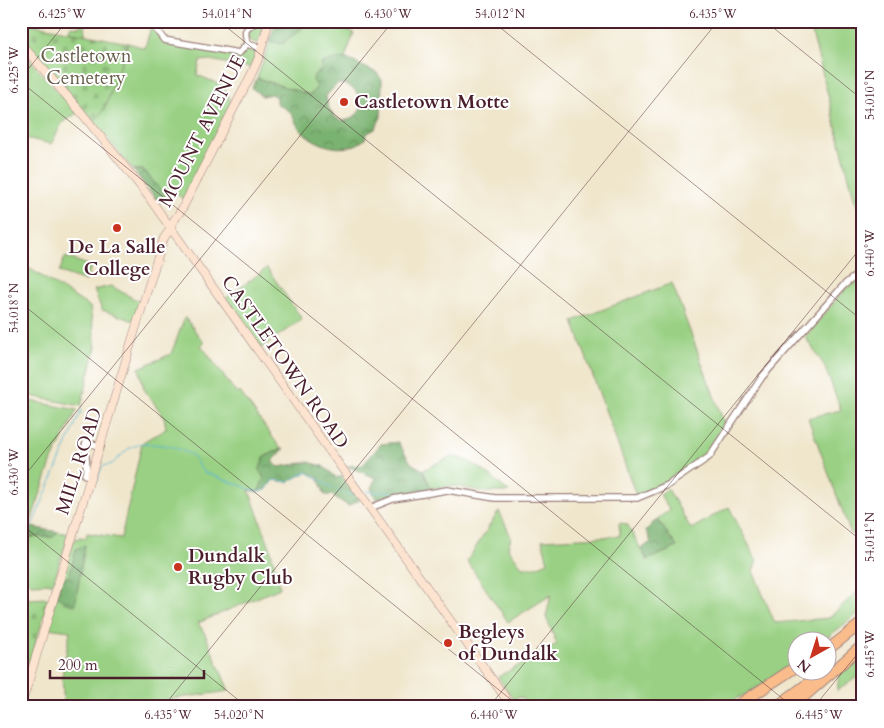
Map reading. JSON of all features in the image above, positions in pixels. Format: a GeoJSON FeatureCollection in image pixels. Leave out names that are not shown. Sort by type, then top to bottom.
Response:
{"type":"FeatureCollection","features":[{"type":"Feature","properties":{"kind":"highway"},"geometry":{"type":"LineString","coordinates":[[836,636],[863,616]]}},
{"type":"Feature","properties":{"kind":"highway"},"geometry":{"type":"LineString","coordinates":[[836,643],[863,622]]}},
{"type":"Feature","properties":{"kind":"highway"},"geometry":{"type":"LineString","coordinates":[[836,662],[863,642]]}},
{"type":"Feature","properties":{"kind":"highway"},"geometry":{"type":"LineString","coordinates":[[792,707],[863,646]]}},
{"type":"Feature","properties":{"kind":"highway"},"geometry":{"type":"LineString","coordinates":[[735,707],[786,674]]}},
{"type":"Feature","properties":{"kind":"highway"},"geometry":{"type":"LineString","coordinates":[[750,707],[787,680]]}},
{"type":"Feature","properties":{"kind":"highway"},"geometry":{"type":"LineString","coordinates":[[776,707],[812,680]]}},
{"type":"Feature","properties":{"kind":"main road","name":"MOUNT AVENUE"},"geometry":{"type":"LineString","coordinates":[[171,227],[194,187],[252,73],[269,21]]}},
{"type":"Feature","properties":{"kind":"main road","name":"CASTLETOWN ROAD"},"geometry":{"type":"LineString","coordinates":[[21,44],[80,111],[171,227],[512,707]]}},
{"type":"Feature","properties":{"kind":"main road","name":"MILL ROAD"},"geometry":{"type":"LineString","coordinates":[[21,706],[146,294],[164,238],[171,227]]}},
{"type":"Feature","properties":{"kind":"street"},"geometry":{"type":"LineString","coordinates":[[150,21],[164,40],[231,53],[239,53],[247,44]]}},
{"type":"Feature","properties":{"kind":"street"},"geometry":{"type":"LineString","coordinates":[[247,44],[246,28],[257,21]]}},
{"type":"Feature","properties":{"kind":"street"},"geometry":{"type":"LineString","coordinates":[[247,44],[261,48]]}},
{"type":"Feature","properties":{"kind":"street"},"geometry":{"type":"LineString","coordinates":[[370,508],[393,499],[447,490],[495,498],[637,498],[652,494],[693,470],[709,458],[762,377],[844,285],[863,270]]}},
{"type":"Feature","properties":{"kind":"street"},"geometry":{"type":"LineString","coordinates":[[85,476],[88,464],[83,450],[86,442],[101,447]]}},
{"type":"Feature","properties":{"kind":"green space"},"geometry":{"type":"Polygon","coordinates":[[[81,21],[85,21],[85,35],[68,31],[71,26],[80,27],[81,21]]]}},
{"type":"Feature","properties":{"kind":"green space"},"geometry":{"type":"Polygon","coordinates":[[[261,21],[266,21],[258,44],[249,40],[247,33],[261,21]]]}},
{"type":"Feature","properties":{"kind":"green space"},"geometry":{"type":"Polygon","coordinates":[[[276,21],[306,21],[308,23],[282,44],[270,41],[276,21]]]}},
{"type":"Feature","properties":{"kind":"green space"},"geometry":{"type":"Polygon","coordinates":[[[306,21],[330,21],[354,33],[345,58],[322,63],[317,87],[310,95],[257,78],[270,41],[282,44],[308,23],[306,21]]]}},
{"type":"Feature","properties":{"kind":"green space"},"geometry":{"type":"Polygon","coordinates":[[[809,21],[863,21],[863,215],[855,201],[809,21]]]}},
{"type":"Feature","properties":{"kind":"green space","name":"Castletown Cemetery"},"geometry":{"type":"Polygon","coordinates":[[[21,22],[128,43],[105,108],[94,122],[21,39],[21,22]]]}},
{"type":"Feature","properties":{"kind":"green space"},"geometry":{"type":"Polygon","coordinates":[[[151,27],[163,42],[236,56],[250,48],[256,52],[251,68],[210,60],[200,61],[197,75],[224,86],[232,104],[183,199],[173,191],[166,197],[144,170],[133,170],[94,122],[105,108],[128,43],[145,48],[151,27]]]}},
{"type":"Feature","properties":{"kind":"green space"},"geometry":{"type":"Polygon","coordinates":[[[21,50],[77,113],[63,122],[51,144],[21,137],[21,50]]]}},
{"type":"Feature","properties":{"kind":"green space"},"geometry":{"type":"Polygon","coordinates":[[[345,58],[377,73],[382,80],[381,117],[375,129],[366,134],[365,139],[357,144],[340,148],[330,147],[313,140],[299,128],[291,113],[276,103],[276,97],[271,94],[262,96],[252,88],[257,78],[310,95],[317,87],[313,80],[314,75],[321,71],[322,63],[333,59],[345,58]],[[337,84],[326,96],[327,104],[334,116],[344,120],[355,116],[361,109],[361,104],[355,91],[342,84],[337,84]]]}},
{"type":"Feature","properties":{"kind":"green space"},"geometry":{"type":"Polygon","coordinates":[[[133,170],[144,170],[166,197],[159,203],[133,170]]]}},
{"type":"Feature","properties":{"kind":"green space"},"geometry":{"type":"Polygon","coordinates":[[[65,257],[91,266],[86,281],[59,272],[65,257]]]}},
{"type":"Feature","properties":{"kind":"green space"},"geometry":{"type":"Polygon","coordinates":[[[24,265],[90,307],[96,347],[81,406],[21,394],[21,273],[24,265]]]}},
{"type":"Feature","properties":{"kind":"green space"},"geometry":{"type":"Polygon","coordinates":[[[267,268],[302,319],[261,348],[226,298],[267,268]]]}},
{"type":"Feature","properties":{"kind":"green space"},"geometry":{"type":"Polygon","coordinates":[[[863,277],[863,532],[851,534],[808,418],[841,410],[824,365],[805,337],[846,288],[863,277]]]}},
{"type":"Feature","properties":{"kind":"green space"},"geometry":{"type":"Polygon","coordinates":[[[672,283],[726,428],[698,462],[652,490],[636,495],[573,321],[672,283]]]}},
{"type":"Feature","properties":{"kind":"green space"},"geometry":{"type":"Polygon","coordinates":[[[111,286],[140,302],[134,321],[102,310],[94,290],[111,286]]]}},
{"type":"Feature","properties":{"kind":"green space","name":"Dundalk Rugby Club"},"geometry":{"type":"Polygon","coordinates":[[[185,317],[204,343],[201,345],[237,394],[240,392],[281,449],[264,457],[260,469],[264,479],[258,492],[249,490],[270,547],[280,588],[198,623],[205,634],[229,691],[115,707],[64,707],[62,676],[70,631],[47,628],[57,596],[66,603],[76,549],[69,577],[61,580],[73,541],[80,537],[86,538],[87,533],[121,538],[142,443],[166,428],[164,417],[144,389],[139,368],[171,354],[185,317]]]}},
{"type":"Feature","properties":{"kind":"green space"},"geometry":{"type":"Polygon","coordinates":[[[21,399],[77,410],[52,460],[29,527],[21,525],[21,399]]]}},
{"type":"Feature","properties":{"kind":"green space"},"geometry":{"type":"Polygon","coordinates":[[[398,442],[411,463],[423,470],[431,488],[376,499],[371,488],[376,478],[347,466],[363,465],[381,444],[398,442]]]}},
{"type":"Feature","properties":{"kind":"green space"},"geometry":{"type":"Polygon","coordinates":[[[284,449],[272,462],[279,467],[308,462],[323,466],[337,478],[342,476],[360,500],[348,506],[332,495],[325,495],[318,477],[307,472],[288,482],[273,480],[266,490],[258,492],[264,479],[260,469],[264,457],[284,449]]]}},
{"type":"Feature","properties":{"kind":"green space"},"geometry":{"type":"Polygon","coordinates":[[[450,457],[467,460],[474,464],[509,492],[485,492],[455,486],[431,488],[423,470],[450,457]]]}},
{"type":"Feature","properties":{"kind":"green space"},"geometry":{"type":"Polygon","coordinates":[[[668,489],[691,529],[729,507],[757,561],[753,571],[775,623],[829,618],[863,586],[863,610],[836,631],[786,630],[786,667],[760,686],[722,707],[522,707],[525,702],[521,697],[513,699],[498,677],[557,644],[546,617],[551,595],[508,622],[467,561],[499,511],[511,537],[508,548],[522,567],[536,567],[548,562],[542,540],[620,536],[619,523],[627,524],[647,560],[677,547],[657,519],[670,510],[660,495],[668,489]]]}},
{"type":"Feature","properties":{"kind":"green space"},"geometry":{"type":"Polygon","coordinates":[[[657,519],[677,547],[647,560],[641,549],[651,542],[646,530],[657,519]]]}},
{"type":"Feature","properties":{"kind":"green space"},"geometry":{"type":"Polygon","coordinates":[[[21,525],[58,532],[53,537],[21,537],[21,525]]]}},
{"type":"Feature","properties":{"kind":"green space"},"geometry":{"type":"Polygon","coordinates":[[[58,532],[69,534],[53,583],[31,584],[21,574],[21,537],[53,537],[58,532]]]}},
{"type":"Feature","properties":{"kind":"green space"},"geometry":{"type":"Polygon","coordinates":[[[85,545],[75,605],[66,603],[57,596],[61,580],[69,576],[76,549],[85,545]]]}},
{"type":"Feature","properties":{"kind":"green space"},"geometry":{"type":"Polygon","coordinates":[[[47,598],[47,606],[21,691],[21,609],[26,599],[47,598]]]}},
{"type":"Feature","properties":{"kind":"green space"},"geometry":{"type":"Polygon","coordinates":[[[863,654],[863,673],[837,691],[839,675],[863,654]]]}},
{"type":"Feature","properties":{"kind":"waterway"},"geometry":{"type":"LineString","coordinates":[[21,528],[30,530],[82,409]]}},
{"type":"Feature","properties":{"kind":"waterway"},"geometry":{"type":"LineString","coordinates":[[97,481],[102,466],[112,464],[128,449],[142,443],[171,446],[192,455],[203,472],[258,492],[266,490],[273,480],[288,482],[306,472],[343,493],[355,494]]}},
{"type":"Feature","properties":{"kind":"waterway"},"geometry":{"type":"LineString","coordinates":[[364,492],[390,492],[399,495]]}},
{"type":"Feature","properties":{"kind":"place","name":"Castletown Motte"},"geometry":{"type":"Point","coordinates":[344,102]}},
{"type":"Feature","properties":{"kind":"place","name":"De La Salle College"},"geometry":{"type":"Point","coordinates":[117,228]}},
{"type":"Feature","properties":{"kind":"place","name":"Dundalk Rugby Club"},"geometry":{"type":"Point","coordinates":[178,567]}},
{"type":"Feature","properties":{"kind":"place","name":"Begleys of Dundalk"},"geometry":{"type":"Point","coordinates":[448,643]}}]}
